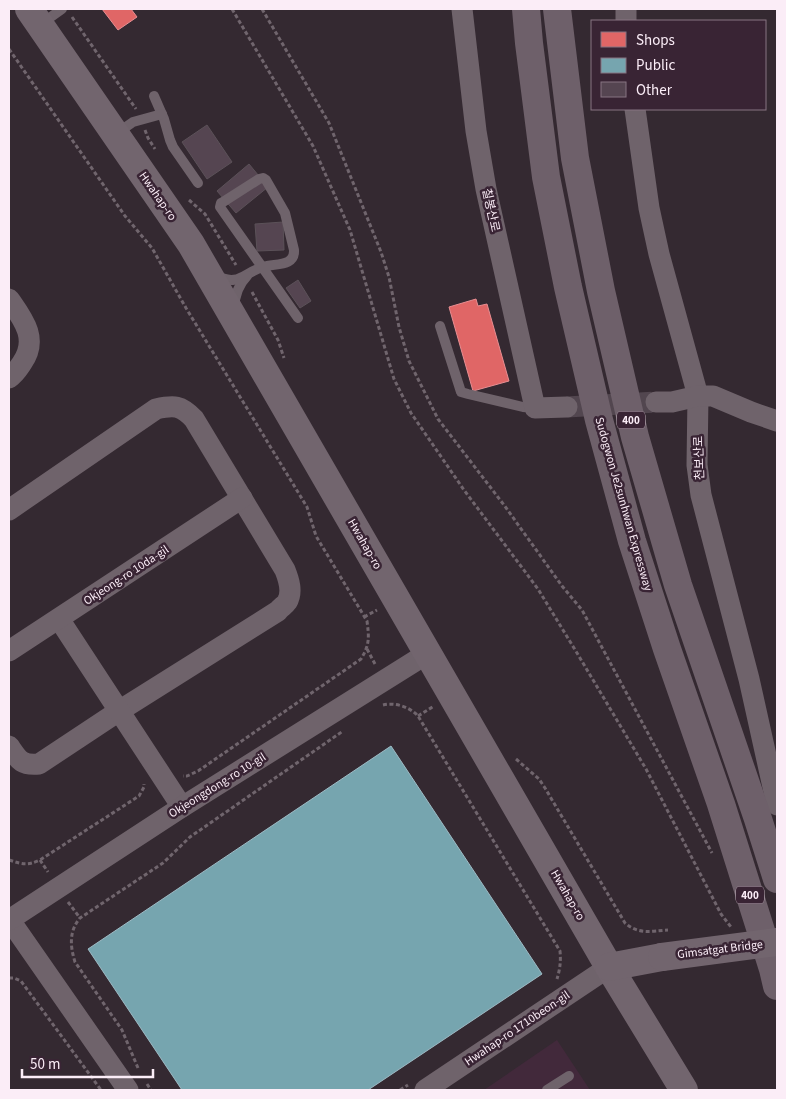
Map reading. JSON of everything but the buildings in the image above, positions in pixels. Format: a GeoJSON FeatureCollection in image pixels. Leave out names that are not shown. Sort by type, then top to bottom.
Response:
{"type":"FeatureCollection","features":[{"type":"Feature","properties":{"kind":"highway","name":"Sudogwon Je2sunhwan Expressway"},"geometry":{"type":"LineString","coordinates":[[526,9],[546,177],[568,287],[599,420],[632,541],[721,804],[777,986]]}},
{"type":"Feature","properties":{"kind":"highway","name":"400"},"geometry":{"type":"LineString","coordinates":[[557,9],[575,158],[601,291],[634,437],[678,585],[768,812],[777,879]]}},
{"type":"Feature","properties":{"kind":"main road","name":"Hwahap-ro"},"geometry":{"type":"LineString","coordinates":[[35,17],[191,244],[609,967],[684,1090]]}},
{"type":"Feature","properties":{"kind":"main road","name":"Gimsatgat Bridge"},"geometry":{"type":"LineString","coordinates":[[609,967],[662,956],[777,942]]}},
{"type":"Feature","properties":{"kind":"street","name":"칠봉산로"},"geometry":{"type":"LineString","coordinates":[[462,9],[476,131],[536,408]]}},
{"type":"Feature","properties":{"kind":"street","name":"천보산로"},"geometry":{"type":"LineString","coordinates":[[635,110],[649,208],[659,254],[698,396],[697,465],[702,495],[746,669],[768,812]]}},
{"type":"Feature","properties":{"kind":"street"},"geometry":{"type":"LineString","coordinates":[[9,299],[24,320],[30,338],[26,357],[9,378]]}},
{"type":"Feature","properties":{"kind":"street"},"geometry":{"type":"LineString","coordinates":[[656,402],[672,402],[698,396],[713,396],[777,421]]}},
{"type":"Feature","properties":{"kind":"street"},"geometry":{"type":"LineString","coordinates":[[9,510],[156,409],[169,406],[179,407],[194,419],[242,498],[285,570],[289,580],[290,592],[286,602],[278,611],[119,711],[39,764],[27,765],[17,758],[9,746]]}},
{"type":"Feature","properties":{"kind":"street"},"geometry":{"type":"LineString","coordinates":[[536,408],[567,407]]}},
{"type":"Feature","properties":{"kind":"street","name":"Okjeong-ro 10da-gil"},"geometry":{"type":"LineString","coordinates":[[9,651],[242,498]]}},
{"type":"Feature","properties":{"kind":"street"},"geometry":{"type":"LineString","coordinates":[[59,619],[182,807]]}},
{"type":"Feature","properties":{"kind":"street","name":"Okjeongdong-ro 10-gil"},"geometry":{"type":"LineString","coordinates":[[9,920],[182,807],[428,653]]}},
{"type":"Feature","properties":{"kind":"street"},"geometry":{"type":"LineString","coordinates":[[9,920],[136,1084]]}},
{"type":"Feature","properties":{"kind":"street","name":"Hwahap-ro 1710beon-gil"},"geometry":{"type":"LineString","coordinates":[[430,1086],[609,967]]}},
{"type":"Feature","properties":{"kind":"lane"},"geometry":{"type":"LineString","coordinates":[[35,17],[62,9]]}},
{"type":"Feature","properties":{"kind":"lane"},"geometry":{"type":"LineString","coordinates":[[154,96],[173,147],[198,182]]}},
{"type":"Feature","properties":{"kind":"lane"},"geometry":{"type":"LineString","coordinates":[[116,134],[133,122],[162,114]]}},
{"type":"Feature","properties":{"kind":"lane"},"geometry":{"type":"LineString","coordinates":[[206,270],[221,278],[232,280],[248,275],[262,267],[292,260],[294,250],[285,213],[266,180],[260,178],[223,202],[220,207],[262,267],[298,318]]}},
{"type":"Feature","properties":{"kind":"lane"},"geometry":{"type":"LineString","coordinates":[[236,321],[234,312],[235,298],[240,283],[248,275]]}},
{"type":"Feature","properties":{"kind":"lane"},"geometry":{"type":"LineString","coordinates":[[440,326],[461,392],[523,407],[536,408]]}},
{"type":"Feature","properties":{"kind":"lane"},"geometry":{"type":"LineString","coordinates":[[547,1090],[570,1076]]}},
{"type":"Feature","properties":{"kind":"path"},"geometry":{"type":"LineString","coordinates":[[232,9],[313,146],[350,230],[394,378],[411,413],[464,490],[538,589],[646,769],[721,914],[733,930]]}},
{"type":"Feature","properties":{"kind":"path"},"geometry":{"type":"LineString","coordinates":[[262,9],[329,123],[381,252],[389,277],[399,327],[409,362],[438,419],[504,505],[562,586],[582,610],[713,857]]}},
{"type":"Feature","properties":{"kind":"path"},"geometry":{"type":"LineString","coordinates":[[75,20],[137,111]]}},
{"type":"Feature","properties":{"kind":"path"},"geometry":{"type":"LineString","coordinates":[[144,128],[156,151]]}},
{"type":"Feature","properties":{"kind":"path"},"geometry":{"type":"LineString","coordinates":[[186,196],[205,214],[235,263]]}},
{"type":"Feature","properties":{"kind":"path"},"geometry":{"type":"LineString","coordinates":[[254,296],[278,340],[286,365]]}},
{"type":"Feature","properties":{"kind":"path"},"geometry":{"type":"LineString","coordinates":[[379,706],[387,704],[397,705],[410,709],[418,716],[560,951],[560,969],[553,986]]}},
{"type":"Feature","properties":{"kind":"path"},"geometry":{"type":"LineString","coordinates":[[139,1070],[122,1030],[75,962],[71,938],[75,924],[80,918],[163,863],[190,837],[348,728]]}},
{"type":"Feature","properties":{"kind":"path"},"geometry":{"type":"LineString","coordinates":[[511,751],[516,760],[539,779],[545,788],[625,923],[641,932],[668,930]]}},
{"type":"Feature","properties":{"kind":"path"},"geometry":{"type":"LineString","coordinates":[[9,860],[22,864],[32,864],[40,860],[139,796],[144,787],[144,779]]}},
{"type":"Feature","properties":{"kind":"path"},"geometry":{"type":"LineString","coordinates":[[9,978],[20,981],[101,1090]]}},
{"type":"Feature","properties":{"kind":"path"},"geometry":{"type":"LineString","coordinates":[[136,1084],[151,1090]]}},
{"type":"Feature","properties":{"kind":"path"},"geometry":{"type":"LineString","coordinates":[[400,1090],[430,1086]]}},
{"type":"Feature","properties":{"kind":"shaded area"},"geometry":{"type":"Polygon","coordinates":[[[557,1040],[590,1090],[484,1090],[557,1040]]]}},
{"type":"Feature","properties":{"kind":"tunnel"},"geometry":{"type":"LineString","coordinates":[[567,407],[656,402]]}}]}
